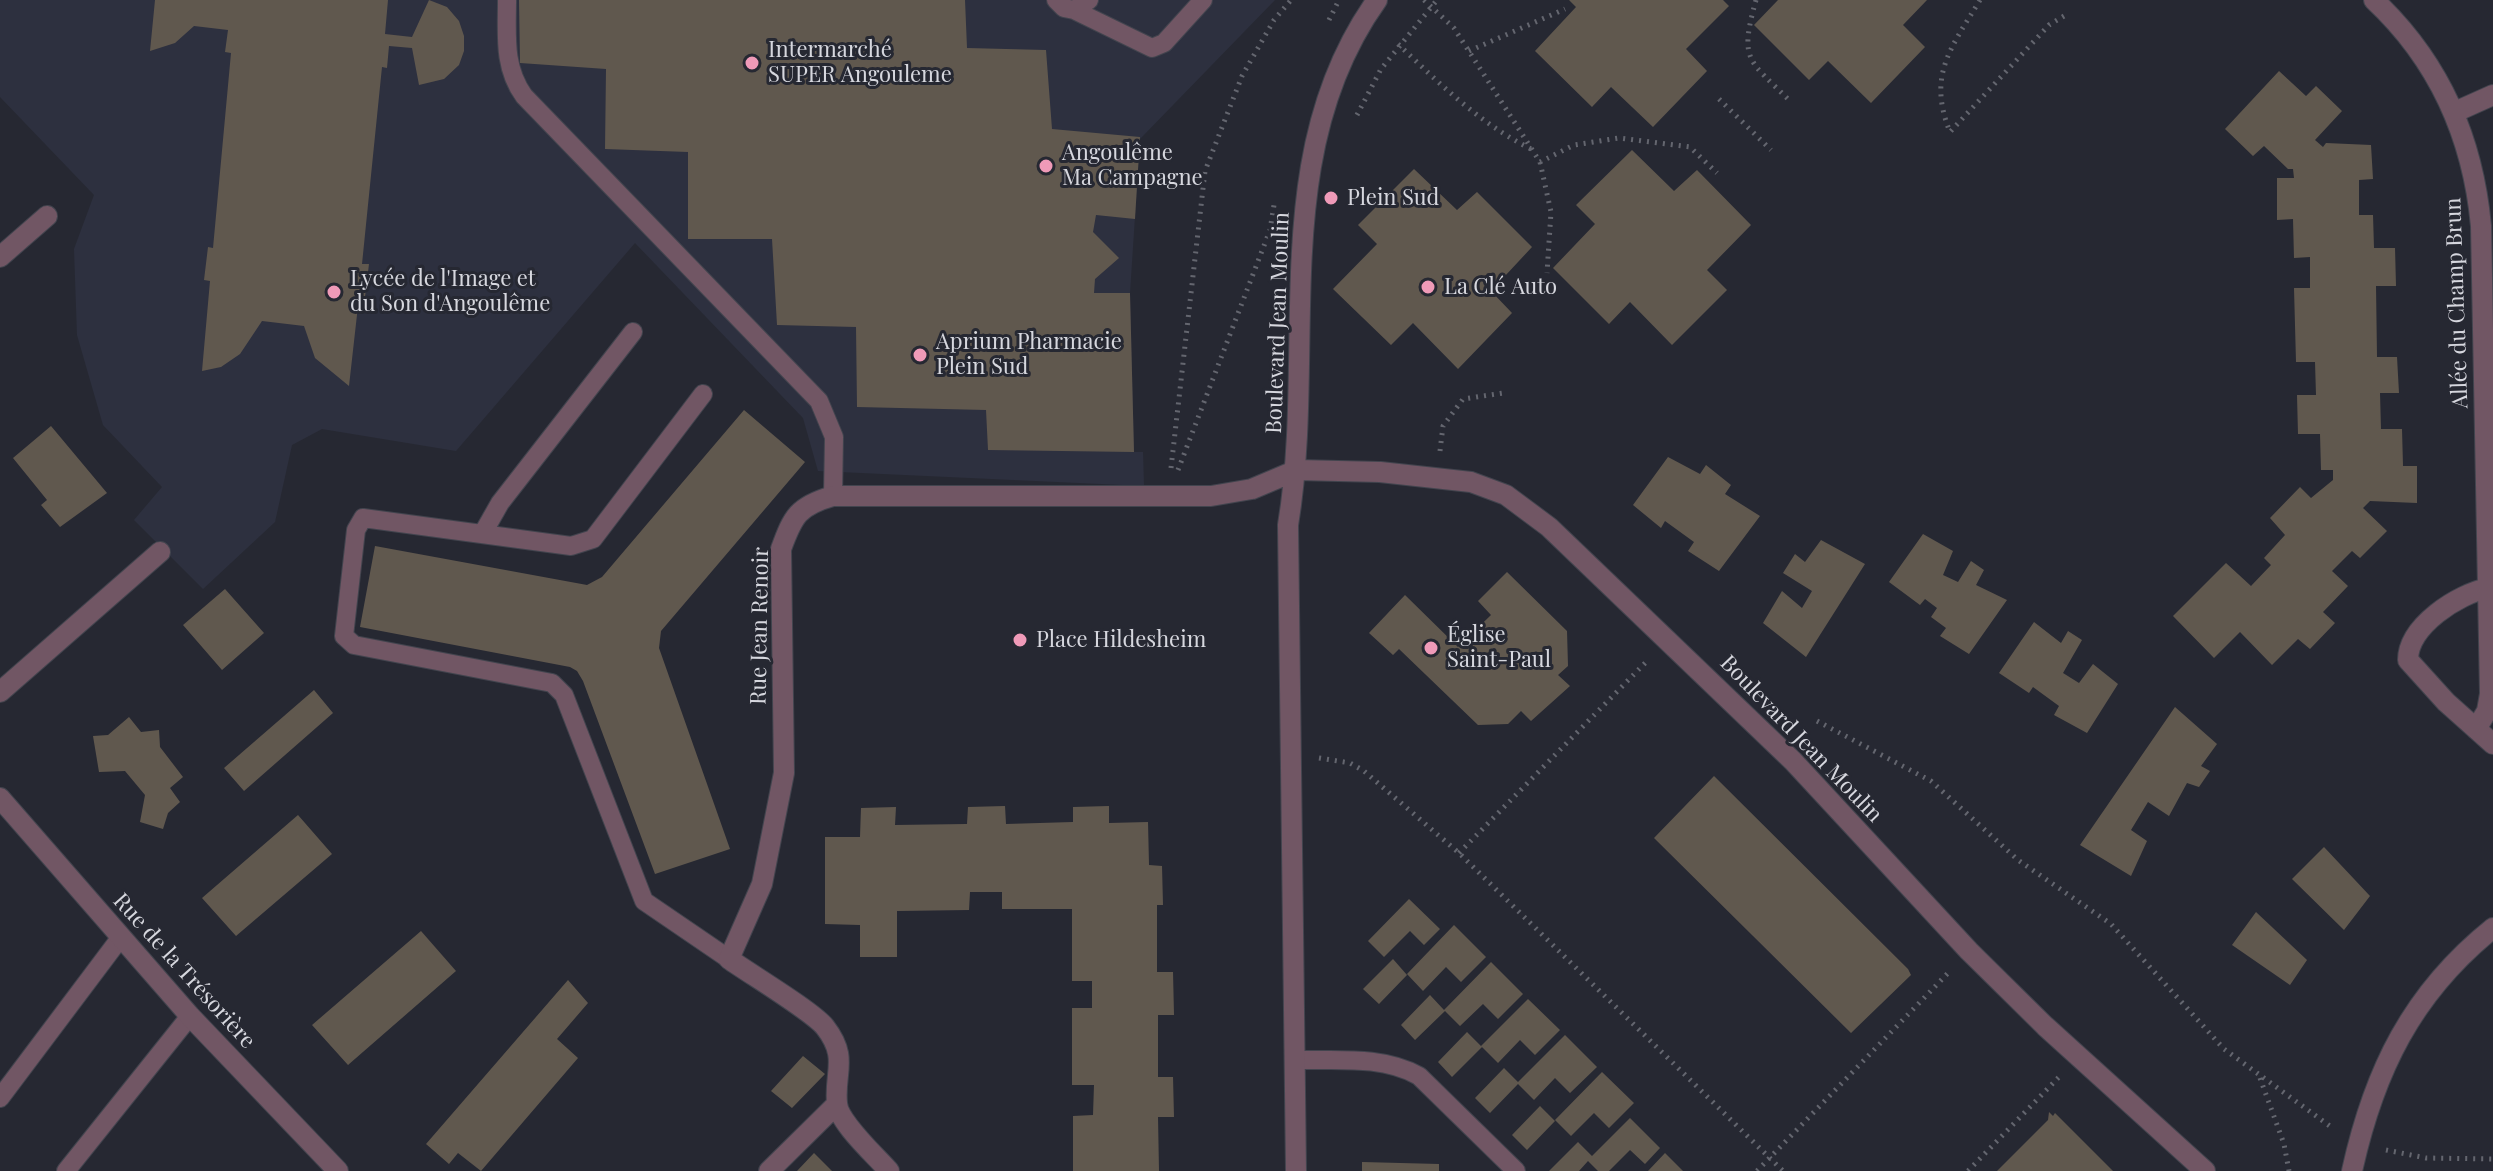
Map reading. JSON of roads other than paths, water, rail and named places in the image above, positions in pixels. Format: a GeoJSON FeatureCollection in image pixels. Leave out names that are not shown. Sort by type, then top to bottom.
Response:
{"type":"FeatureCollection","features":[{"type":"Feature","properties":{"kind":"street","name":"Boulevard Jean Moulin"},"geometry":{"type":"LineString","coordinates":[[1296,1171],[1288,525],[1297,470],[1299,273],[1308,180],[1334,80],[1359,25],[1377,0]]}},
{"type":"Feature","properties":{"kind":"street","name":"Allée du Champ Brun"},"geometry":{"type":"LineString","coordinates":[[2374,0],[2406,34],[2455,112],[2477,186],[2481,226],[2490,694],[2487,711],[2476,729]]}},
{"type":"Feature","properties":{"kind":"street"},"geometry":{"type":"LineString","coordinates":[[2455,112],[2493,95]]}},
{"type":"Feature","properties":{"kind":"street"},"geometry":{"type":"LineString","coordinates":[[0,257],[47,216]]}},
{"type":"Feature","properties":{"kind":"street","name":"Rue Jean Renoir"},"geometry":{"type":"LineString","coordinates":[[729,959],[762,884],[784,773],[781,549],[791,521],[808,503],[833,496],[1232,495],[1297,470]]}},
{"type":"Feature","properties":{"kind":"street","name":"Boulevard Jean Moulin"},"geometry":{"type":"LineString","coordinates":[[1297,470],[1380,472],[1471,482],[1506,495],[1549,527],[1793,761],[1969,951],[2077,1058],[2205,1171]]}},
{"type":"Feature","properties":{"kind":"street"},"geometry":{"type":"LineString","coordinates":[[0,692],[160,552]]}},
{"type":"Feature","properties":{"kind":"street"},"geometry":{"type":"LineString","coordinates":[[2488,588],[2465,593],[2453,600],[2413,639],[2408,648],[2413,668],[2493,744]]}},
{"type":"Feature","properties":{"kind":"street","name":"Rue de la Trésorière"},"geometry":{"type":"LineString","coordinates":[[0,798],[190,1016],[338,1171]]}},
{"type":"Feature","properties":{"kind":"street"},"geometry":{"type":"LineString","coordinates":[[2352,1171],[2374,1092],[2412,1012],[2436,980],[2493,928]]}},
{"type":"Feature","properties":{"kind":"street"},"geometry":{"type":"LineString","coordinates":[[729,959],[823,1025],[837,1048],[841,1072],[836,1105],[769,1171]]}},
{"type":"Feature","properties":{"kind":"street"},"geometry":{"type":"LineString","coordinates":[[836,1105],[849,1126],[889,1171]]}},
{"type":"Feature","properties":{"kind":"lane"},"geometry":{"type":"LineString","coordinates":[[507,0],[508,61],[512,80],[524,96],[819,401],[834,437],[833,496]]}},
{"type":"Feature","properties":{"kind":"lane"},"geometry":{"type":"LineString","coordinates":[[1056,0],[1064,8],[1082,5],[1152,48],[1164,43],[1203,0]]}},
{"type":"Feature","properties":{"kind":"lane"},"geometry":{"type":"LineString","coordinates":[[483,533],[500,503],[633,332]]}},
{"type":"Feature","properties":{"kind":"lane"},"geometry":{"type":"LineString","coordinates":[[703,394],[593,539],[571,546],[363,518],[356,530],[344,636],[354,645],[552,683],[564,695],[644,901],[729,959]]}},
{"type":"Feature","properties":{"kind":"lane"},"geometry":{"type":"LineString","coordinates":[[0,1098],[121,937]]}},
{"type":"Feature","properties":{"kind":"lane"},"geometry":{"type":"LineString","coordinates":[[66,1171],[190,1016]]}},
{"type":"Feature","properties":{"kind":"lane"},"geometry":{"type":"LineString","coordinates":[[1294,1060],[1377,1062],[1403,1067],[1419,1076],[1516,1171]]}},
{"type":"Feature","properties":{"kind":"place","name":"Intermarché SUPER Angouleme"},"geometry":{"type":"Point","coordinates":[752,63]}},
{"type":"Feature","properties":{"kind":"place","name":"Angoulême Ma Campagne"},"geometry":{"type":"Point","coordinates":[1046,166]}},
{"type":"Feature","properties":{"kind":"place","name":"Plein Sud"},"geometry":{"type":"Point","coordinates":[1331,198]}},
{"type":"Feature","properties":{"kind":"place","name":"La Clé Auto"},"geometry":{"type":"Point","coordinates":[1428,287]}},
{"type":"Feature","properties":{"kind":"place","name":"Lycée de l'Image et du Son d'Angoulême"},"geometry":{"type":"Point","coordinates":[334,292]}},
{"type":"Feature","properties":{"kind":"place","name":"Aprium Pharmacie Plein Sud"},"geometry":{"type":"Point","coordinates":[920,355]}},
{"type":"Feature","properties":{"kind":"place","name":"Place Hildesheim"},"geometry":{"type":"Point","coordinates":[1020,640]}},
{"type":"Feature","properties":{"kind":"place","name":"Église Saint-Paul"},"geometry":{"type":"Point","coordinates":[1431,648]}}]}
